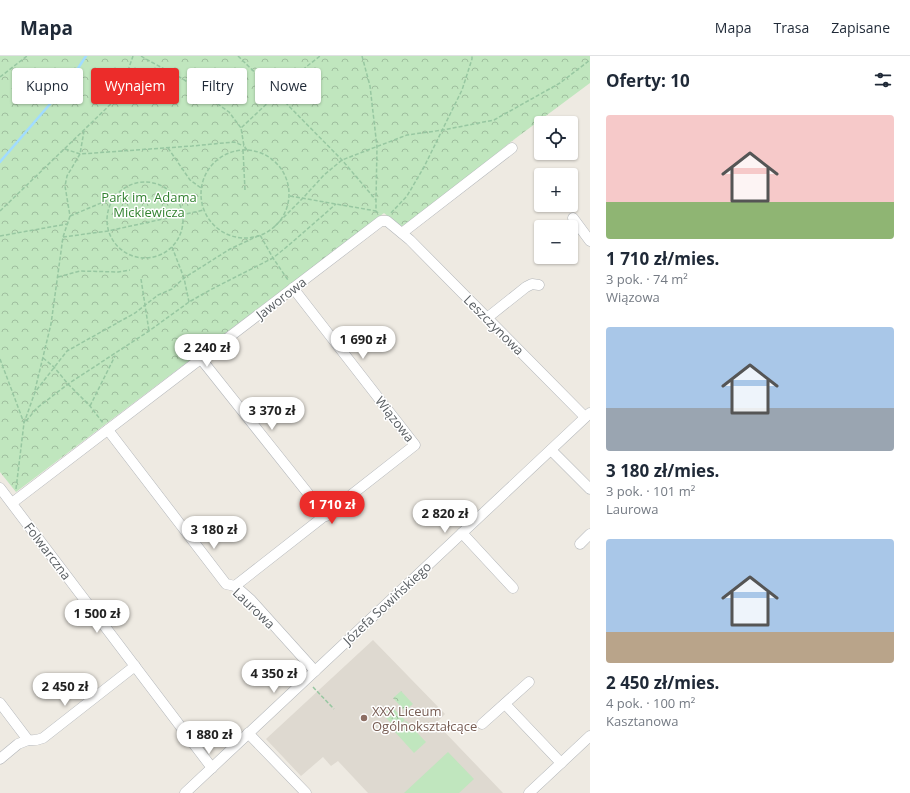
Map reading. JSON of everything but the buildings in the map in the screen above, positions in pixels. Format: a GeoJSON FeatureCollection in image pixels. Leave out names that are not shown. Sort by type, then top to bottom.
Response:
{"type":"FeatureCollection","features":[{"type":"Feature","properties":{"kind":"street"},"geometry":{"type":"LineString","coordinates":[[384,221],[402,233],[512,148]]}},
{"type":"Feature","properties":{"kind":"street"},"geometry":{"type":"LineString","coordinates":[[574,218],[590,241]]}},
{"type":"Feature","properties":{"kind":"street","name":"Jaworowa"},"geometry":{"type":"LineString","coordinates":[[6,501],[108,430],[381,221],[384,221]]}},
{"type":"Feature","properties":{"kind":"street","name":"Leszczynowa"},"geometry":{"type":"LineString","coordinates":[[402,233],[487,318],[588,415]]}},
{"type":"Feature","properties":{"kind":"street"},"geometry":{"type":"LineString","coordinates":[[487,318],[526,287],[532,284],[539,285]]}},
{"type":"Feature","properties":{"kind":"street","name":"Wiązowa"},"geometry":{"type":"LineString","coordinates":[[235,586],[415,445],[294,288]]}},
{"type":"Feature","properties":{"kind":"street"},"geometry":{"type":"LineString","coordinates":[[201,359],[326,516]]}},
{"type":"Feature","properties":{"kind":"street","name":"Józefa Sowińskiego"},"geometry":{"type":"LineString","coordinates":[[185,793],[588,415]]}},
{"type":"Feature","properties":{"kind":"street","name":"Laurowa"},"geometry":{"type":"LineString","coordinates":[[108,430],[226,584],[235,586],[251,600],[315,671]]}},
{"type":"Feature","properties":{"kind":"street"},"geometry":{"type":"LineString","coordinates":[[551,450],[590,489]]}},
{"type":"Feature","properties":{"kind":"street","name":"Folwarczna"},"geometry":{"type":"LineString","coordinates":[[0,488],[6,501],[135,666],[212,768]]}},
{"type":"Feature","properties":{"kind":"street"},"geometry":{"type":"LineString","coordinates":[[462,533],[513,588]]}},
{"type":"Feature","properties":{"kind":"street"},"geometry":{"type":"LineString","coordinates":[[580,544],[590,534]]}},
{"type":"Feature","properties":{"kind":"street"},"geometry":{"type":"LineString","coordinates":[[0,758],[18,744],[28,740],[35,741],[43,738],[135,666]]}},
{"type":"Feature","properties":{"kind":"street"},"geometry":{"type":"LineString","coordinates":[[482,724],[528,682]]}},
{"type":"Feature","properties":{"kind":"street"},"geometry":{"type":"LineString","coordinates":[[0,703],[28,740]]}},
{"type":"Feature","properties":{"kind":"street"},"geometry":{"type":"LineString","coordinates":[[505,704],[561,763]]}},
{"type":"Feature","properties":{"kind":"street"},"geometry":{"type":"LineString","coordinates":[[248,733],[306,793]]}},
{"type":"Feature","properties":{"kind":"street"},"geometry":{"type":"LineString","coordinates":[[529,793],[590,736]]}},
{"type":"Feature","properties":{"kind":"path"},"geometry":{"type":"LineString","coordinates":[[0,77],[27,56]]}},
{"type":"Feature","properties":{"kind":"path"},"geometry":{"type":"LineString","coordinates":[[0,211],[115,100],[121,91],[133,56]]}},
{"type":"Feature","properties":{"kind":"path"},"geometry":{"type":"LineString","coordinates":[[141,56],[183,79],[229,112],[241,128],[244,146],[247,150]]}},
{"type":"Feature","properties":{"kind":"path"},"geometry":{"type":"LineString","coordinates":[[238,56],[255,73]]}},
{"type":"Feature","properties":{"kind":"path"},"geometry":{"type":"LineString","coordinates":[[305,68],[320,56]]}},
{"type":"Feature","properties":{"kind":"path"},"geometry":{"type":"LineString","coordinates":[[362,56],[370,86],[377,147],[376,211],[384,221],[407,196],[424,167],[462,90],[472,56]]}},
{"type":"Feature","properties":{"kind":"path"},"geometry":{"type":"LineString","coordinates":[[35,392],[67,351],[135,313],[158,295],[172,289],[184,278],[230,249],[268,231],[303,198],[324,175],[342,160],[407,135],[494,120],[560,83],[590,60]]}},
{"type":"Feature","properties":{"kind":"path"},"geometry":{"type":"LineString","coordinates":[[241,128],[266,104]]}},
{"type":"Feature","properties":{"kind":"path"},"geometry":{"type":"LineString","coordinates":[[287,104],[342,160],[376,200]]}},
{"type":"Feature","properties":{"kind":"path"},"geometry":{"type":"LineString","coordinates":[[6,501],[16,492],[24,423],[35,392],[52,324],[63,237],[70,216],[65,186],[67,176],[80,154],[84,131]]}},
{"type":"Feature","properties":{"kind":"path"},"geometry":{"type":"LineString","coordinates":[[65,149],[80,154],[234,142],[244,146]]}},
{"type":"Feature","properties":{"kind":"path"},"geometry":{"type":"LineString","coordinates":[[168,148],[190,180],[202,188]]}},
{"type":"Feature","properties":{"kind":"path"},"geometry":{"type":"LineString","coordinates":[[243,150],[245,190]]}},
{"type":"Feature","properties":{"kind":"path"},"geometry":{"type":"LineString","coordinates":[[260,235],[247,238],[234,236],[221,231],[211,222],[204,210],[201,200],[205,177],[211,166],[220,158],[231,152],[247,150],[261,153],[272,160],[282,170],[287,182],[289,196],[287,207],[275,226]]}},
{"type":"Feature","properties":{"kind":"path"},"geometry":{"type":"LineString","coordinates":[[70,216],[113,198],[128,186],[141,182],[155,183],[173,194],[180,206],[183,216],[180,234],[172,247],[154,258],[139,258],[119,249],[110,238],[106,224],[108,210],[113,198]]}},
{"type":"Feature","properties":{"kind":"path"},"geometry":{"type":"LineString","coordinates":[[289,196],[376,211]]}},
{"type":"Feature","properties":{"kind":"path"},"geometry":{"type":"LineString","coordinates":[[24,423],[37,408],[68,384],[116,354],[189,302],[273,258],[336,204]]}},
{"type":"Feature","properties":{"kind":"path"},"geometry":{"type":"LineString","coordinates":[[63,237],[108,231],[183,216],[204,210]]}},
{"type":"Feature","properties":{"kind":"path"},"geometry":{"type":"LineString","coordinates":[[0,236],[68,224]]}},
{"type":"Feature","properties":{"kind":"path"},"geometry":{"type":"LineString","coordinates":[[260,235],[273,258],[294,288]]}},
{"type":"Feature","properties":{"kind":"path"},"geometry":{"type":"LineString","coordinates":[[172,247],[184,278],[189,302]]}},
{"type":"Feature","properties":{"kind":"path"},"geometry":{"type":"LineString","coordinates":[[58,277],[80,271],[118,272],[130,270]]}},
{"type":"Feature","properties":{"kind":"path"},"geometry":{"type":"LineString","coordinates":[[142,279],[149,331]]}},
{"type":"Feature","properties":{"kind":"path"},"geometry":{"type":"LineString","coordinates":[[90,406],[116,354]]}},
{"type":"Feature","properties":{"kind":"path"},"geometry":{"type":"LineString","coordinates":[[43,358],[90,406],[108,430]]}},
{"type":"Feature","properties":{"kind":"path"},"geometry":{"type":"LineString","coordinates":[[0,359],[24,423]]}},
{"type":"Feature","properties":{"kind":"path"},"geometry":{"type":"LineString","coordinates":[[313,687],[334,709]]}},
{"type":"Feature","properties":{"kind":"shaded area","name":"XXX Liceum Ogólnokształcące"},"geometry":{"type":"Polygon","coordinates":[[[373,640],[445,714],[436,723],[503,793],[368,793],[338,761],[331,766],[323,757],[301,776],[266,739],[373,640]]]}},
{"type":"Feature","properties":{"kind":"green space","name":"Park im. Adama Mickiewicza"},"geometry":{"type":"Polygon","coordinates":[[[0,56],[590,56],[590,83],[546,116],[534,116],[534,125],[403,229],[384,213],[16,492],[0,472],[0,56]]]}},
{"type":"Feature","properties":{"kind":"green space"},"geometry":{"type":"Polygon","coordinates":[[[401,691],[413,704],[405,711],[393,698],[401,691]]]}},
{"type":"Feature","properties":{"kind":"green space"},"geometry":{"type":"Polygon","coordinates":[[[392,707],[405,720],[396,728],[383,715],[392,707]]]}},
{"type":"Feature","properties":{"kind":"green space"},"geometry":{"type":"Polygon","coordinates":[[[406,721],[426,742],[414,753],[395,732],[406,721]]]}},
{"type":"Feature","properties":{"kind":"green space"},"geometry":{"type":"Polygon","coordinates":[[[448,752],[474,779],[459,793],[404,793],[448,752]]]}},
{"type":"Feature","properties":{"kind":"waterway"},"geometry":{"type":"LineString","coordinates":[[0,162],[69,82],[86,56]]}},
{"type":"Feature","properties":{"kind":"place","name":"XXX Liceum Ogólnokształcące"},"geometry":{"type":"Point","coordinates":[364,718]}}]}
